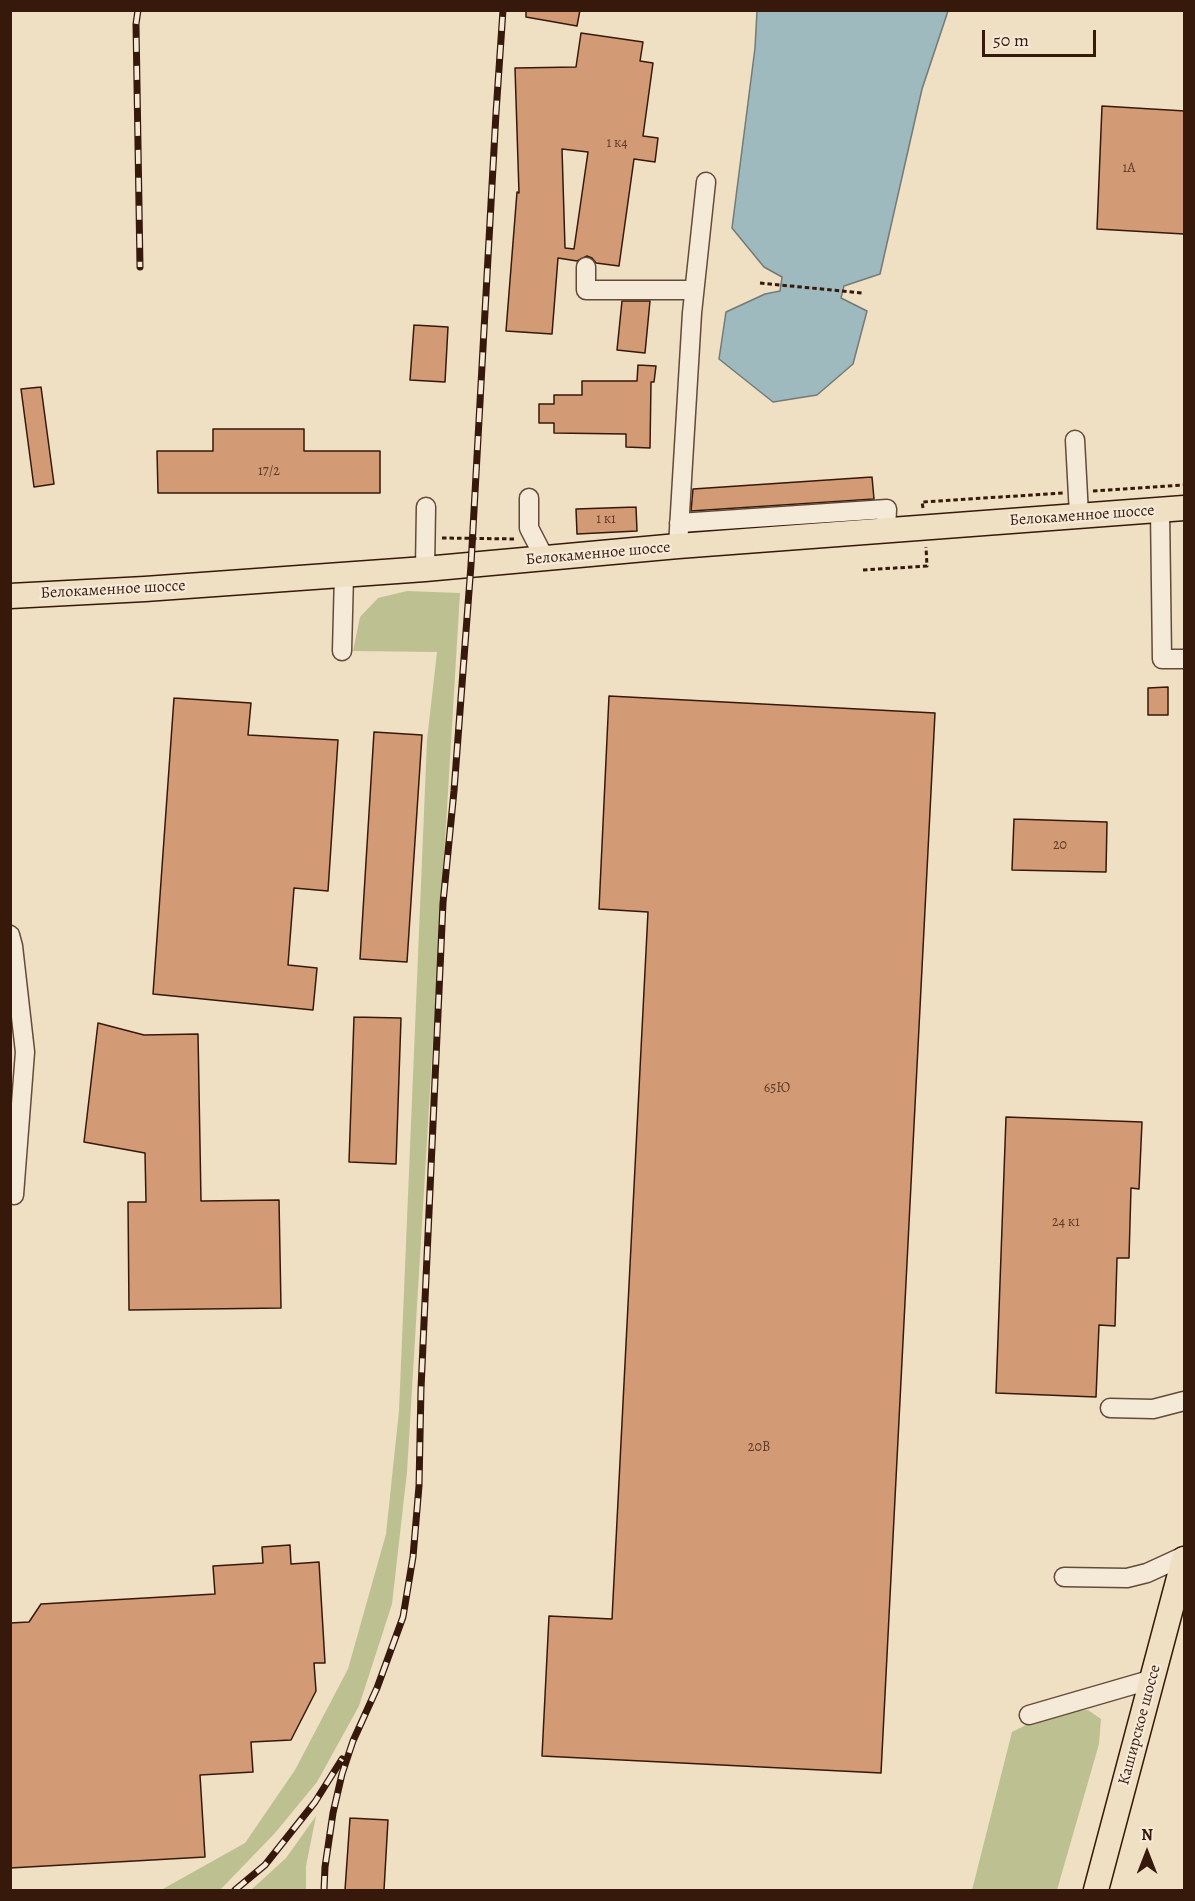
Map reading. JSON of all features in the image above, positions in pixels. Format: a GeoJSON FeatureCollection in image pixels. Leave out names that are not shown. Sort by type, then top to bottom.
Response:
{"type":"FeatureCollection","features":[{"type":"Feature","properties":{"kind":"main road","name":"Белокаменное шоссе"},"geometry":{"type":"LineString","coordinates":[[10,596],[425,569],[540,549],[678,535],[886,531],[1185,508]]}},
{"type":"Feature","properties":{"kind":"main road","name":"Каширское шоссе"},"geometry":{"type":"LineString","coordinates":[[1096,1890],[1185,1557]]}},
{"type":"Feature","properties":{"kind":"lane"},"geometry":{"type":"LineString","coordinates":[[678,535],[694,290],[706,182]]}},
{"type":"Feature","properties":{"kind":"lane"},"geometry":{"type":"LineString","coordinates":[[586,267],[586,290],[694,290]]}},
{"type":"Feature","properties":{"kind":"lane"},"geometry":{"type":"LineString","coordinates":[[1075,440],[1080,515]]}},
{"type":"Feature","properties":{"kind":"lane"},"geometry":{"type":"LineString","coordinates":[[529,498],[530,528],[540,549]]}},
{"type":"Feature","properties":{"kind":"lane"},"geometry":{"type":"LineString","coordinates":[[425,569],[426,507]]}},
{"type":"Feature","properties":{"kind":"lane"},"geometry":{"type":"LineString","coordinates":[[1160,510],[1162,659],[1185,659]]}},
{"type":"Feature","properties":{"kind":"lane"},"geometry":{"type":"LineString","coordinates":[[342,651],[344,575]]}},
{"type":"Feature","properties":{"kind":"lane"},"geometry":{"type":"LineString","coordinates":[[10,935],[14,946],[25,1052],[14,1195]]}},
{"type":"Feature","properties":{"kind":"lane"},"geometry":{"type":"LineString","coordinates":[[1110,1408],[1153,1409],[1185,1401]]}},
{"type":"Feature","properties":{"kind":"lane"},"geometry":{"type":"LineString","coordinates":[[1064,1577],[1127,1578],[1147,1573],[1185,1557]]}},
{"type":"Feature","properties":{"kind":"lane"},"geometry":{"type":"LineString","coordinates":[[1029,1715],[1153,1679]]}},
{"type":"Feature","properties":{"kind":"path"},"geometry":{"type":"LineString","coordinates":[[760,283],[862,293]]}},
{"type":"Feature","properties":{"kind":"path"},"geometry":{"type":"LineString","coordinates":[[426,538],[540,549]]}},
{"type":"Feature","properties":{"kind":"green space"},"geometry":{"type":"Polygon","coordinates":[[[407,591],[460,593],[407,1472],[392,1604],[359,1706],[317,1782],[275,1833],[220,1890],[161,1890],[245,1843],[295,1770],[348,1669],[386,1534],[399,1411],[427,740],[437,652],[353,651],[360,617],[378,598],[407,591]]]}},
{"type":"Feature","properties":{"kind":"green space"},"geometry":{"type":"Polygon","coordinates":[[[1088,1710],[1101,1719],[1099,1744],[1057,1890],[972,1890],[1012,1732],[1050,1713],[1088,1710]]]}},
{"type":"Feature","properties":{"kind":"green space"},"geometry":{"type":"Polygon","coordinates":[[[316,1816],[306,1866],[306,1890],[251,1890],[286,1858],[316,1816]]]}},
{"type":"Feature","properties":{"kind":"water"},"geometry":{"type":"Polygon","coordinates":[[[757,11],[948,11],[922,89],[880,274],[844,286],[841,298],[867,311],[853,364],[817,395],[773,402],[719,359],[726,312],[765,294],[780,291],[782,277],[764,267],[732,228],[755,48],[757,11]]]}},
{"type":"Feature","properties":{"kind":"building"},"geometry":{"type":"Polygon","coordinates":[[[526,10],[580,10],[577,26],[526,17],[526,10]]]}},
{"type":"Feature","properties":{"kind":"building"},"geometry":{"type":"Polygon","coordinates":[[[581,33],[643,42],[640,61],[653,63],[643,136],[658,138],[655,162],[634,159],[619,266],[596,263],[587,256],[577,261],[558,258],[552,334],[506,331],[517,192],[519,193],[515,68],[576,67],[581,33]],[[562,149],[565,248],[574,249],[588,152],[562,149]]]}},
{"type":"Feature","properties":{"kind":"building"},"geometry":{"type":"Polygon","coordinates":[[[1102,106],[1185,111],[1184,234],[1097,229],[1102,106]]]}},
{"type":"Feature","properties":{"kind":"building"},"geometry":{"type":"Polygon","coordinates":[[[622,301],[650,301],[645,353],[617,350],[622,301]]]}},
{"type":"Feature","properties":{"kind":"building"},"geometry":{"type":"Polygon","coordinates":[[[414,325],[448,327],[445,382],[410,380],[414,325]]]}},
{"type":"Feature","properties":{"kind":"building"},"geometry":{"type":"Polygon","coordinates":[[[638,365],[656,366],[654,382],[651,382],[650,448],[626,447],[626,434],[554,433],[554,423],[539,423],[539,404],[554,404],[554,395],[582,395],[582,381],[637,381],[638,365]]]}},
{"type":"Feature","properties":{"kind":"building"},"geometry":{"type":"Polygon","coordinates":[[[41,387],[54,484],[34,487],[21,389],[41,387]]]}},
{"type":"Feature","properties":{"kind":"building"},"geometry":{"type":"Polygon","coordinates":[[[213,429],[304,429],[304,451],[380,451],[380,493],[158,493],[157,451],[213,451],[213,429]]]}},
{"type":"Feature","properties":{"kind":"building"},"geometry":{"type":"Polygon","coordinates":[[[872,477],[874,499],[691,511],[693,489],[872,477]]]}},
{"type":"Feature","properties":{"kind":"building"},"geometry":{"type":"Polygon","coordinates":[[[636,507],[637,531],[577,534],[576,509],[636,507]]]}},
{"type":"Feature","properties":{"kind":"building"},"geometry":{"type":"Polygon","coordinates":[[[1168,687],[1168,715],[1148,715],[1148,688],[1168,687]]]}},
{"type":"Feature","properties":{"kind":"building"},"geometry":{"type":"Polygon","coordinates":[[[609,696],[935,713],[881,1773],[542,1756],[549,1616],[612,1619],[648,912],[599,909],[609,696]]]}},
{"type":"Feature","properties":{"kind":"building"},"geometry":{"type":"Polygon","coordinates":[[[174,698],[251,703],[248,735],[338,740],[328,891],[294,888],[288,965],[317,968],[313,1010],[153,994],[174,698]]]}},
{"type":"Feature","properties":{"kind":"building"},"geometry":{"type":"Polygon","coordinates":[[[374,732],[422,735],[407,962],[360,959],[374,732]]]}},
{"type":"Feature","properties":{"kind":"building"},"geometry":{"type":"Polygon","coordinates":[[[1014,819],[1107,822],[1106,872],[1012,870],[1014,819]]]}},
{"type":"Feature","properties":{"kind":"building"},"geometry":{"type":"Polygon","coordinates":[[[354,1017],[401,1018],[396,1164],[349,1162],[354,1017]]]}},
{"type":"Feature","properties":{"kind":"building"},"geometry":{"type":"Polygon","coordinates":[[[98,1023],[144,1035],[198,1034],[201,1201],[279,1200],[281,1308],[129,1310],[128,1202],[146,1202],[145,1153],[84,1142],[98,1023]]]}},
{"type":"Feature","properties":{"kind":"building"},"geometry":{"type":"Polygon","coordinates":[[[1006,1117],[1142,1122],[1139,1189],[1131,1188],[1129,1258],[1117,1258],[1115,1326],[1099,1325],[1096,1397],[996,1393],[1006,1117]]]}},
{"type":"Feature","properties":{"kind":"building"},"geometry":{"type":"Polygon","coordinates":[[[290,1545],[291,1564],[319,1562],[325,1663],[314,1663],[316,1691],[291,1740],[251,1742],[253,1772],[200,1775],[205,1857],[10,1868],[10,1623],[29,1622],[41,1604],[215,1594],[213,1566],[263,1563],[262,1547],[290,1545]]]}},
{"type":"Feature","properties":{"kind":"building"},"geometry":{"type":"Polygon","coordinates":[[[350,1818],[388,1820],[384,1890],[345,1890],[350,1818]]]}},
{"type":"Feature","properties":{"kind":"railway"},"geometry":{"type":"LineString","coordinates":[[138,10],[136,24],[140,267]]}},
{"type":"Feature","properties":{"kind":"railway"},"geometry":{"type":"LineString","coordinates":[[324,1890],[333,1813],[342,1774],[403,1617],[413,1557],[419,1486],[421,1389],[443,903],[471,565],[503,10]]}},
{"type":"Feature","properties":{"kind":"railway"},"geometry":{"type":"LineString","coordinates":[[235,1890],[265,1865],[315,1802],[342,1759]]}}]}
